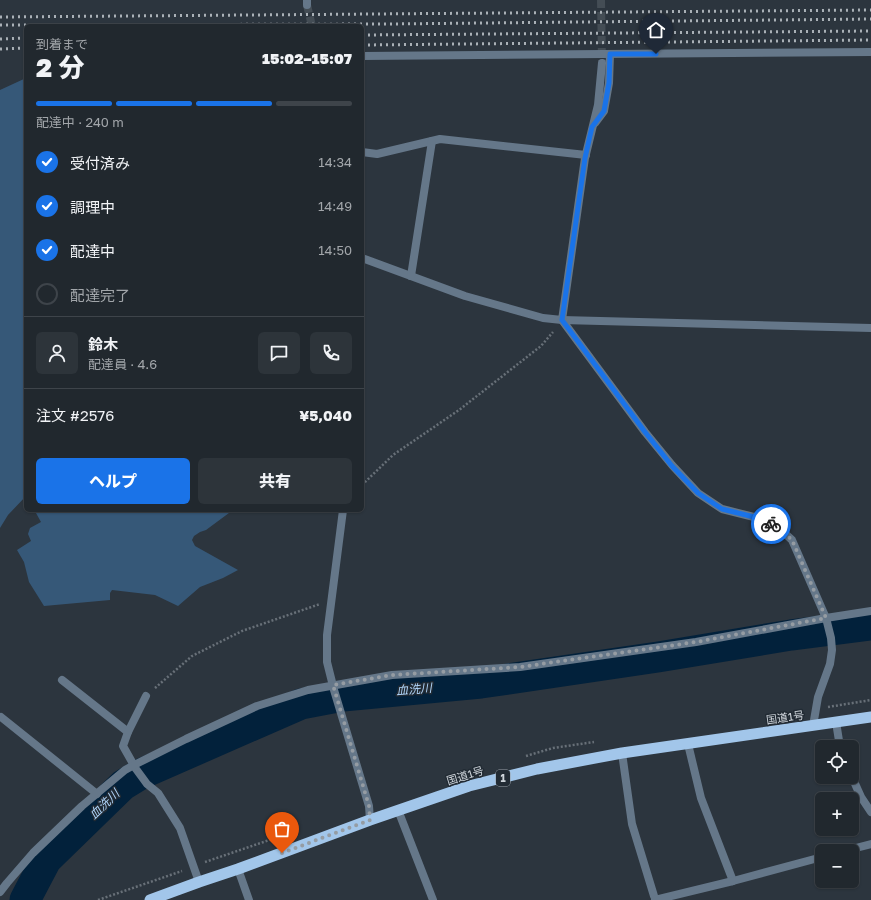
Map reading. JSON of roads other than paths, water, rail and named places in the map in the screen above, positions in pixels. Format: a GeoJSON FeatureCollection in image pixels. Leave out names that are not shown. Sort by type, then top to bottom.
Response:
{"type":"FeatureCollection","features":[{"type":"Feature","properties":{"kind":"highway","name":"国道1号"},"geometry":{"type":"LineString","coordinates":[[150,900],[370,820],[469,786],[537,769],[622,753],[871,717]]}},
{"type":"Feature","properties":{"kind":"street"},"geometry":{"type":"LineString","coordinates":[[364,56],[871,52]]}},
{"type":"Feature","properties":{"kind":"street"},"geometry":{"type":"LineString","coordinates":[[592,127],[604,111],[609,83],[610,54]]}},
{"type":"Feature","properties":{"kind":"street"},"geometry":{"type":"LineString","coordinates":[[602,63],[598,105],[586,155],[562,320],[672,466],[698,493],[722,509],[758,518],[779,528],[792,540],[827,620],[831,638],[832,650],[830,664],[818,697],[813,726]]}},
{"type":"Feature","properties":{"kind":"street"},"geometry":{"type":"LineString","coordinates":[[364,152],[377,154],[440,139],[586,155]]}},
{"type":"Feature","properties":{"kind":"street"},"geometry":{"type":"LineString","coordinates":[[411,276],[432,141]]}},
{"type":"Feature","properties":{"kind":"street"},"geometry":{"type":"LineString","coordinates":[[364,259],[465,296],[543,318],[562,320],[871,328]]}},
{"type":"Feature","properties":{"kind":"street"},"geometry":{"type":"LineString","coordinates":[[343,512],[327,636],[327,662],[333,687],[369,806],[370,820]]}},
{"type":"Feature","properties":{"kind":"street"},"geometry":{"type":"LineString","coordinates":[[0,892],[11,877],[33,853],[82,806],[125,770],[135,767],[186,739],[257,706],[308,690],[333,687],[392,675],[527,666],[696,642],[871,611]]}},
{"type":"Feature","properties":{"kind":"street"},"geometry":{"type":"LineString","coordinates":[[62,680],[128,732]]}},
{"type":"Feature","properties":{"kind":"street"},"geometry":{"type":"LineString","coordinates":[[146,696],[128,732],[123,746],[135,767],[147,784],[158,793],[180,828],[199,882]]}},
{"type":"Feature","properties":{"kind":"street"},"geometry":{"type":"LineString","coordinates":[[0,717],[97,794]]}},
{"type":"Feature","properties":{"kind":"street"},"geometry":{"type":"LineString","coordinates":[[836,722],[839,740]]}},
{"type":"Feature","properties":{"kind":"street"},"geometry":{"type":"LineString","coordinates":[[688,744],[701,798],[733,882]]}},
{"type":"Feature","properties":{"kind":"street"},"geometry":{"type":"LineString","coordinates":[[622,753],[632,824],[655,899],[733,882],[815,859]]}},
{"type":"Feature","properties":{"kind":"street"},"geometry":{"type":"LineString","coordinates":[[856,784],[871,812]]}},
{"type":"Feature","properties":{"kind":"street"},"geometry":{"type":"LineString","coordinates":[[398,810],[432,900]]}},
{"type":"Feature","properties":{"kind":"street"},"geometry":{"type":"LineString","coordinates":[[859,847],[871,844]]}},
{"type":"Feature","properties":{"kind":"street"},"geometry":{"type":"LineString","coordinates":[[238,869],[248,900]]}},
{"type":"Feature","properties":{"kind":"waterway","name":"血洗川"},"geometry":{"type":"LineString","coordinates":[[25,900],[46,860],[123,785],[141,774],[301,704],[343,696],[481,683],[658,657],[791,635],[871,625]]}},
{"type":"Feature","properties":{"kind":"tunnel"},"geometry":{"type":"LineString","coordinates":[[601,0],[602,61]]}},
{"type":"Feature","properties":{"kind":"tunnel"},"geometry":{"type":"LineString","coordinates":[[307,5],[312,24]]}},
{"type":"Feature","properties":{"kind":"railway"},"geometry":{"type":"LineString","coordinates":[[0,17],[871,10]]}},
{"type":"Feature","properties":{"kind":"railway"},"geometry":{"type":"LineString","coordinates":[[364,24],[871,19]]}},
{"type":"Feature","properties":{"kind":"railway"},"geometry":{"type":"LineString","coordinates":[[0,25],[24,25]]}},
{"type":"Feature","properties":{"kind":"railway"},"geometry":{"type":"LineString","coordinates":[[364,35],[871,31]]}},
{"type":"Feature","properties":{"kind":"railway"},"geometry":{"type":"LineString","coordinates":[[0,39],[24,38]]}},
{"type":"Feature","properties":{"kind":"railway"},"geometry":{"type":"LineString","coordinates":[[364,45],[871,40]]}},
{"type":"Feature","properties":{"kind":"railway"},"geometry":{"type":"LineString","coordinates":[[0,49],[24,48]]}}]}
